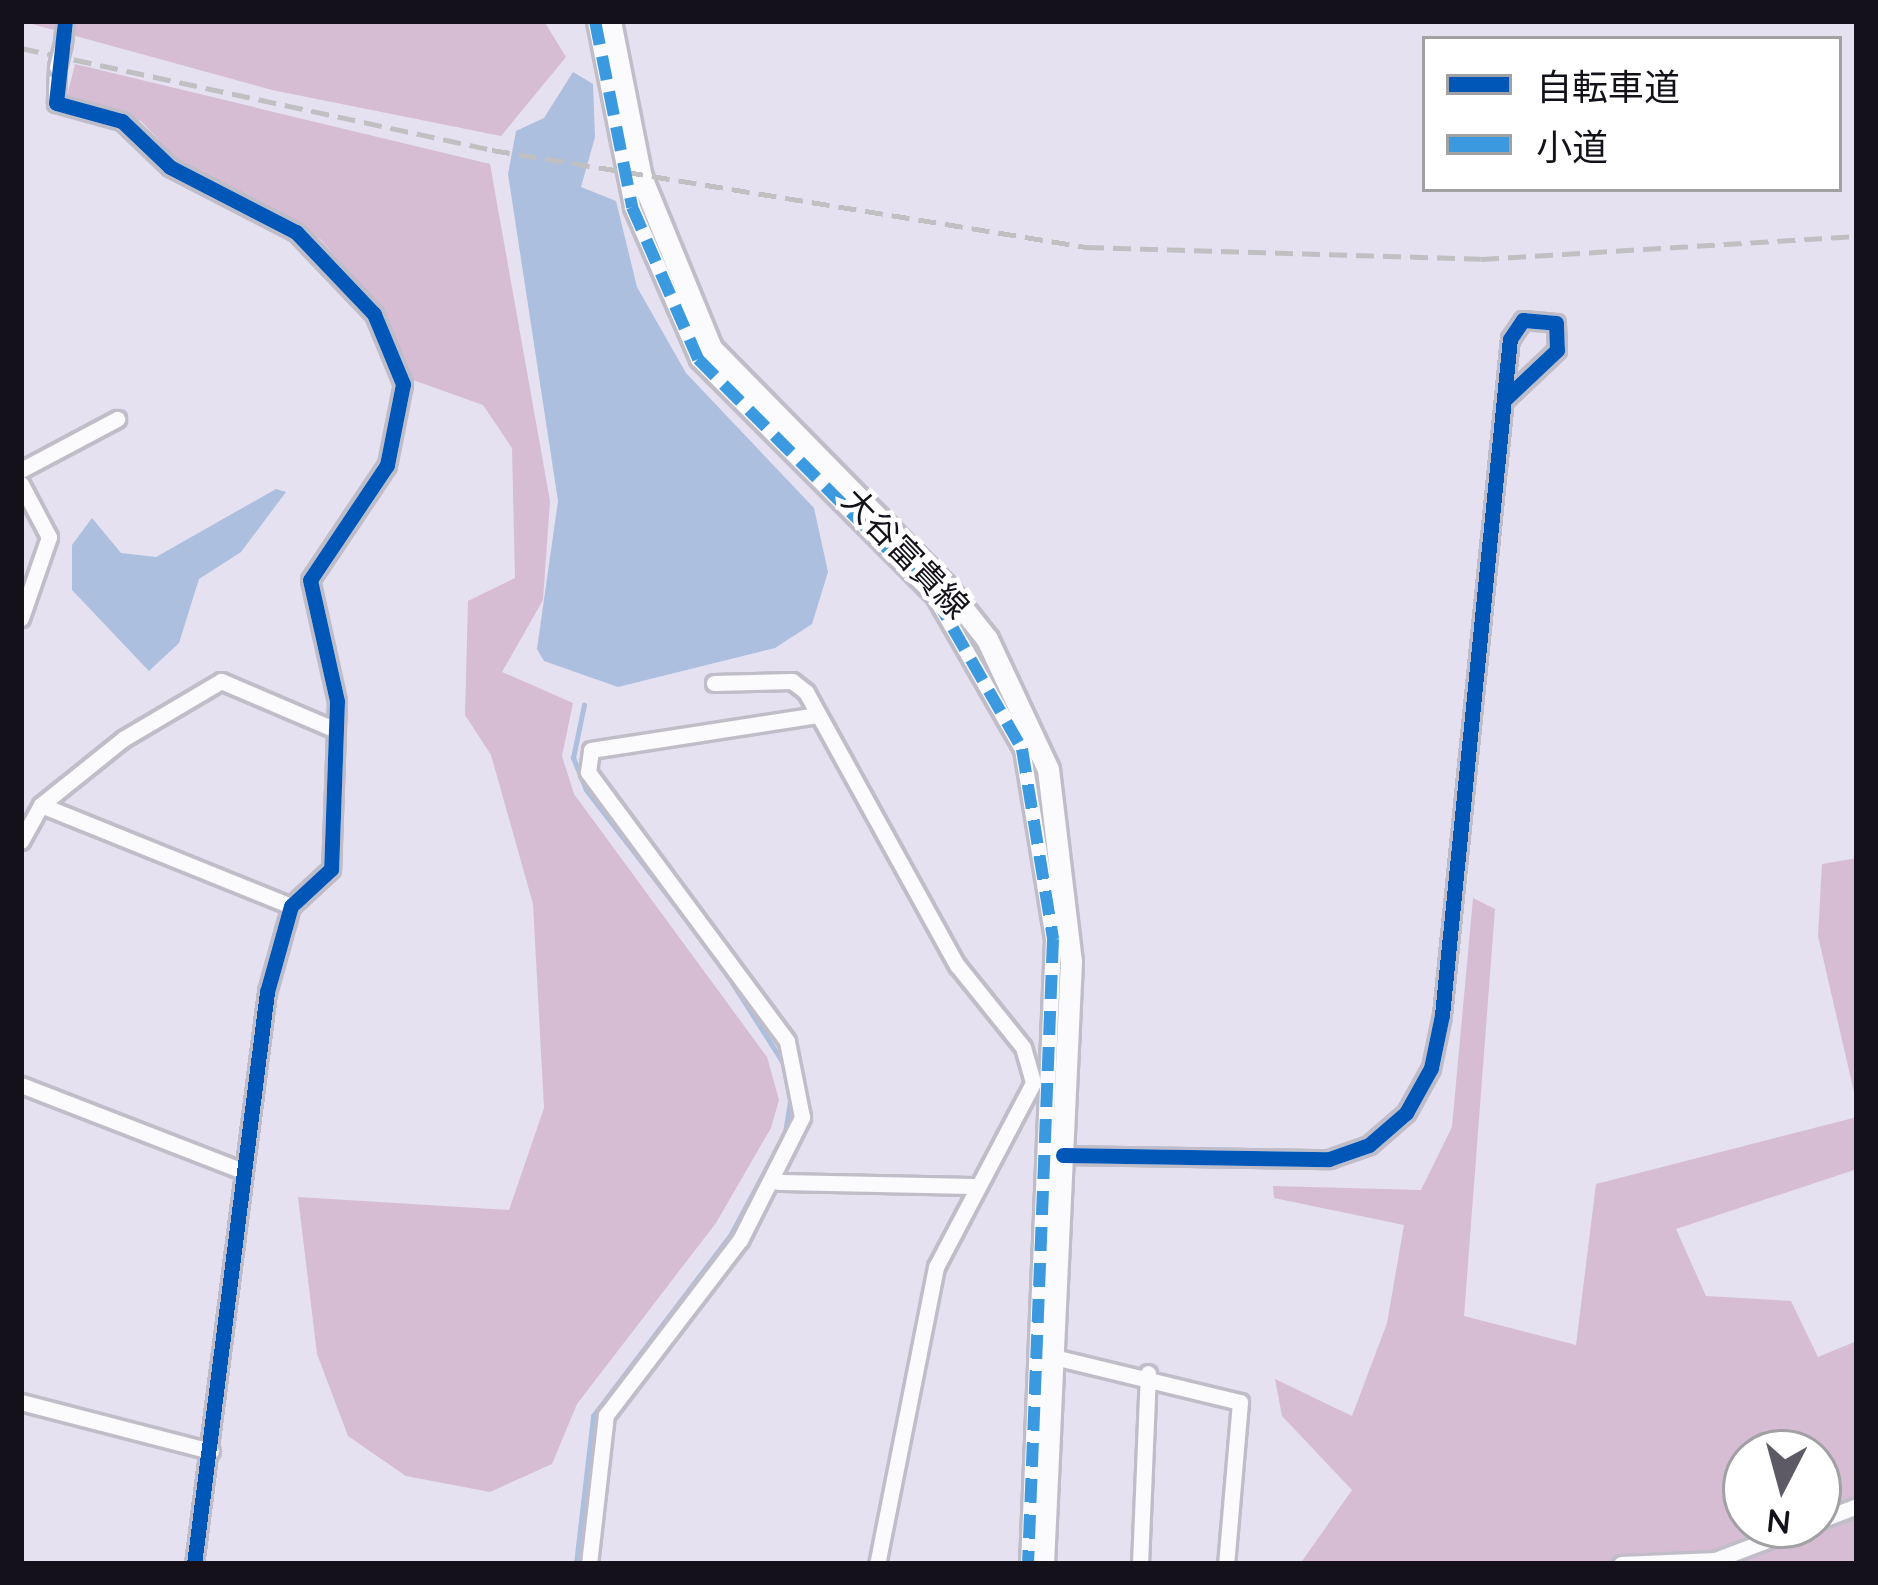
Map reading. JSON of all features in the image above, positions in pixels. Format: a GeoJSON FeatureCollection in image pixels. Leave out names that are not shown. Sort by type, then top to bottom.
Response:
{"type":"FeatureCollection","features":[{"type":"Feature","properties":{"kind":"main road","name":"大谷富貴線"},"geometry":{"type":"LineString","coordinates":[[610,21],[641,177],[711,348],[945,586],[986,639],[1048,769],[1070,900],[1043,1564]]}},
{"type":"Feature","properties":{"kind":"street"},"geometry":{"type":"LineString","coordinates":[[65,21],[56,103],[122,121],[170,167],[296,232],[374,314],[389,349],[404,421],[310,580],[336,730],[331,869],[291,906],[267,992],[194,1564]]}},
{"type":"Feature","properties":{"kind":"street"},"geometry":{"type":"LineString","coordinates":[[596,21],[632,207],[698,358],[935,597],[1022,749],[1053,939],[1028,1564]]}},
{"type":"Feature","properties":{"kind":"street"},"geometry":{"type":"LineString","coordinates":[[1063,1155],[1311,1161],[1369,1144],[1406,1112],[1432,1068],[1442,1016],[1504,399],[1523,320],[1556,323],[1557,350],[1504,399]]}},
{"type":"Feature","properties":{"kind":"street"},"geometry":{"type":"LineString","coordinates":[[21,470],[117,419]]}},
{"type":"Feature","properties":{"kind":"street"},"geometry":{"type":"LineString","coordinates":[[21,484],[49,537],[21,618]]}},
{"type":"Feature","properties":{"kind":"street"},"geometry":{"type":"LineString","coordinates":[[21,842],[41,805],[220,681],[336,730]]}},
{"type":"Feature","properties":{"kind":"street"},"geometry":{"type":"LineString","coordinates":[[714,683],[792,681],[817,715],[957,965],[1023,1047],[1033,1083],[936,1267],[877,1564]]}},
{"type":"Feature","properties":{"kind":"street"},"geometry":{"type":"LineString","coordinates":[[589,1564],[606,1415],[778,1182],[802,1118],[787,1040],[588,772],[590,750],[817,715]]}},
{"type":"Feature","properties":{"kind":"street"},"geometry":{"type":"LineString","coordinates":[[41,805],[291,906]]}},
{"type":"Feature","properties":{"kind":"street"},"geometry":{"type":"LineString","coordinates":[[21,1085],[243,1171]]}},
{"type":"Feature","properties":{"kind":"street"},"geometry":{"type":"LineString","coordinates":[[778,1182],[976,1186]]}},
{"type":"Feature","properties":{"kind":"street"},"geometry":{"type":"LineString","coordinates":[[1054,1358],[1148,1373],[1240,1402],[1226,1564]]}},
{"type":"Feature","properties":{"kind":"street"},"geometry":{"type":"LineString","coordinates":[[1140,1564],[1148,1373]]}},
{"type":"Feature","properties":{"kind":"street"},"geometry":{"type":"LineString","coordinates":[[21,1402],[211,1450]]}},
{"type":"Feature","properties":{"kind":"street"},"geometry":{"type":"LineString","coordinates":[[1621,1564],[1714,1560],[1857,1506]]}},
{"type":"Feature","properties":{"kind":"shaded area"},"geometry":{"type":"Polygon","coordinates":[[[21,21],[544,21],[566,57],[501,136],[272,90],[21,21]]]}},
{"type":"Feature","properties":{"kind":"shaded area"},"geometry":{"type":"Polygon","coordinates":[[[75,64],[490,164],[550,501],[543,600],[502,672],[573,703],[562,756],[574,794],[767,1057],[779,1100],[771,1128],[716,1223],[577,1404],[552,1464],[490,1492],[406,1476],[348,1436],[317,1354],[298,1197],[509,1210],[544,1108],[533,904],[491,755],[465,715],[468,601],[515,578],[512,448],[483,405],[413,380],[379,305],[320,239],[175,157],[141,121],[67,96],[75,64]]]}},
{"type":"Feature","properties":{"kind":"shaded area"},"geometry":{"type":"Polygon","coordinates":[[[1857,858],[1857,1105],[1818,936],[1822,864],[1857,858]]]}},
{"type":"Feature","properties":{"kind":"shaded area"},"geometry":{"type":"Polygon","coordinates":[[[1473,898],[1495,909],[1464,1316],[1576,1345],[1596,1184],[1857,1117],[1857,1169],[1676,1229],[1706,1296],[1791,1301],[1818,1357],[1857,1341],[1857,1564],[1300,1564],[1352,1490],[1282,1416],[1275,1379],[1352,1416],[1387,1323],[1404,1225],[1274,1198],[1273,1186],[1421,1190],[1452,1127],[1473,898]]]}},
{"type":"Feature","properties":{"kind":"water"},"geometry":{"type":"Polygon","coordinates":[[[573,72],[593,84],[595,137],[581,187],[616,201],[637,287],[686,373],[814,508],[828,572],[812,624],[775,648],[618,687],[544,661],[537,649],[558,501],[508,174],[516,131],[544,118],[573,72]]]}},
{"type":"Feature","properties":{"kind":"water"},"geometry":{"type":"Polygon","coordinates":[[[276,489],[286,492],[241,552],[199,579],[179,643],[149,671],[72,590],[72,545],[92,518],[121,553],[156,557],[276,489]]]}},
{"type":"Feature","properties":{"kind":"waterway"},"geometry":{"type":"LineString","coordinates":[[576,1564],[593,1416],[731,1234],[785,1133],[790,1100],[783,1063],[718,961],[586,790],[573,758],[584,705]]}},
{"type":"Feature","properties":{"kind":"railway"},"geometry":{"type":"LineString","coordinates":[[21,48],[492,150],[1086,247],[1481,259],[1857,236]]}},
{"type":"Feature","properties":{"kind":"marked path"},"geometry":{"type":"LineString","coordinates":[[595,21],[632,207],[698,359],[935,597],[1022,749],[1053,939],[1028,1564]]}},
{"type":"Feature","properties":{"kind":"cycle path"},"geometry":{"type":"LineString","coordinates":[[65,21],[56,103],[122,121],[170,167],[296,232],[374,314],[403,384],[387,465],[310,580],[337,701],[331,869],[291,906],[267,992],[194,1564]]}},
{"type":"Feature","properties":{"kind":"cycle path"},"geometry":{"type":"LineString","coordinates":[[1063,1155],[1329,1159],[1369,1145],[1406,1113],[1431,1068],[1442,1015],[1510,339],[1523,320],[1556,323],[1557,350],[1505,399]]}}]}
